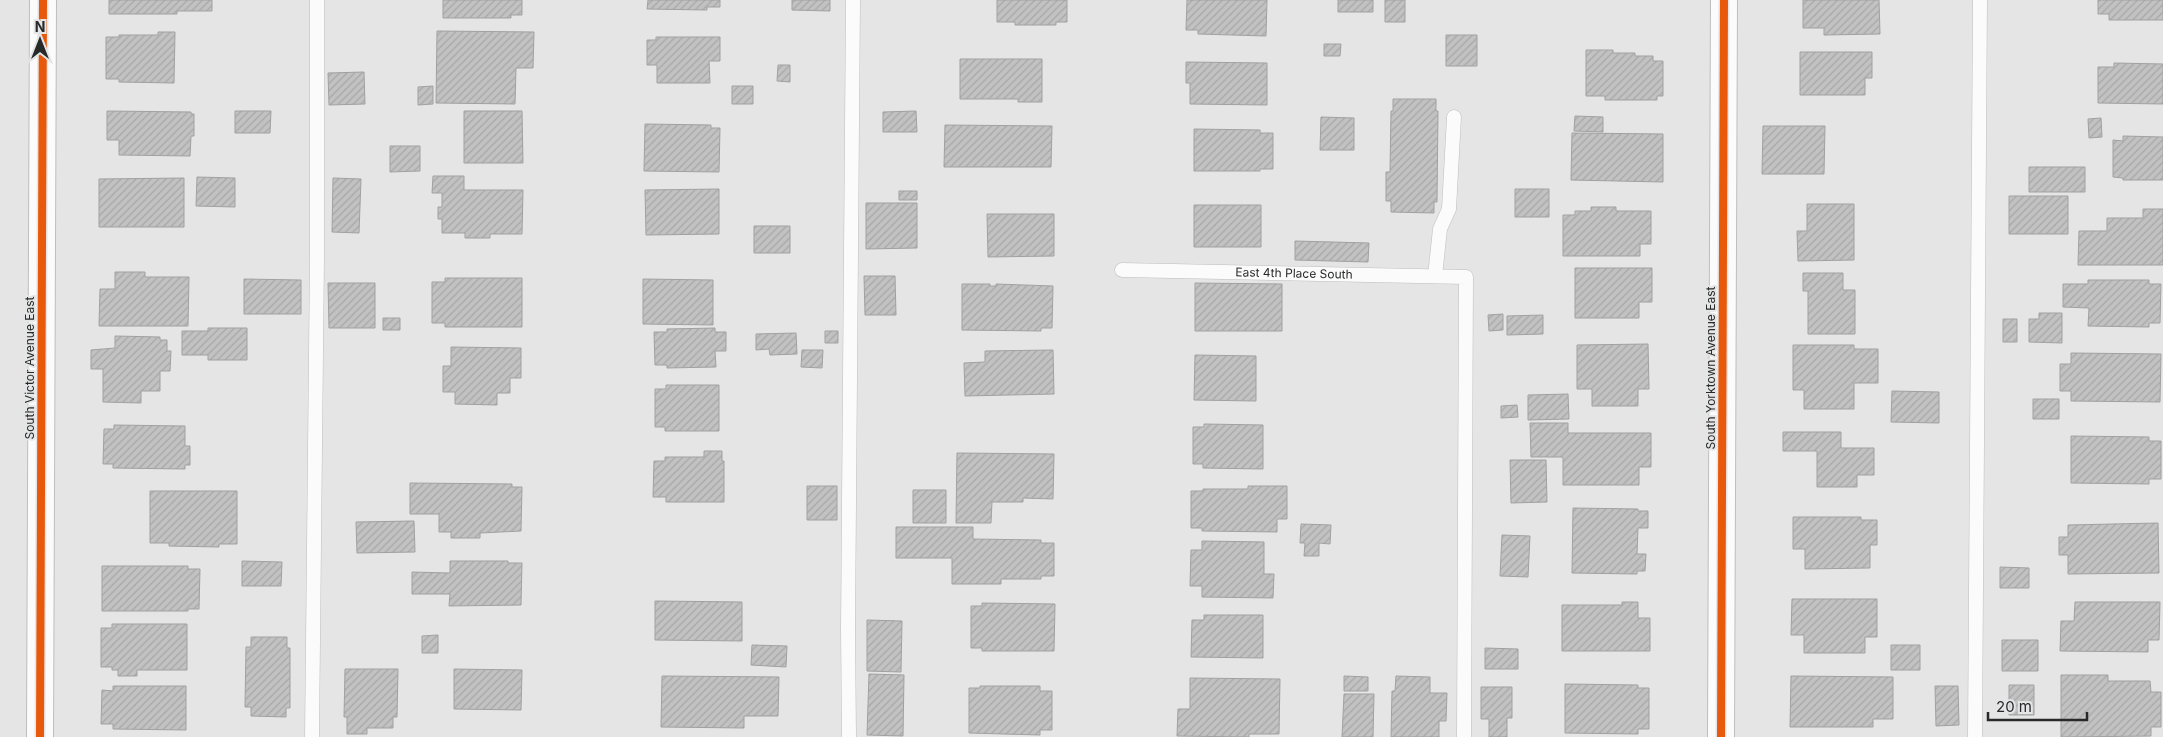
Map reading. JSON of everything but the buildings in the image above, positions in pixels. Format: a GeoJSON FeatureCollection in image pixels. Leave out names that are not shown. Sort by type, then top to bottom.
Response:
{"type":"FeatureCollection","features":[{"type":"Feature","properties":{"kind":"street","name":"South Victor Avenue East"},"geometry":{"type":"LineString","coordinates":[[40,737],[43,0]]}},
{"type":"Feature","properties":{"kind":"street","name":"South Yorktown Avenue East"},"geometry":{"type":"LineString","coordinates":[[1721,737],[1724,0]]}},
{"type":"Feature","properties":{"kind":"lane"},"geometry":{"type":"LineString","coordinates":[[312,737],[317,258],[317,0]]}},
{"type":"Feature","properties":{"kind":"lane"},"geometry":{"type":"LineString","coordinates":[[849,737],[848,629],[853,0]]}},
{"type":"Feature","properties":{"kind":"lane"},"geometry":{"type":"LineString","coordinates":[[1976,737],[1980,0]]}},
{"type":"Feature","properties":{"kind":"lane"},"geometry":{"type":"LineString","coordinates":[[1435,276],[1440,229],[1449,209],[1454,117]]}},
{"type":"Feature","properties":{"kind":"lane","name":"East 4th Place South"},"geometry":{"type":"LineString","coordinates":[[1122,270],[1466,277],[1464,737]]}},
{"type":"Feature","properties":{"kind":"cycle path"},"geometry":{"type":"LineString","coordinates":[[40,737],[43,0]]}},
{"type":"Feature","properties":{"kind":"cycle path"},"geometry":{"type":"LineString","coordinates":[[1721,737],[1724,0]]}}]}
